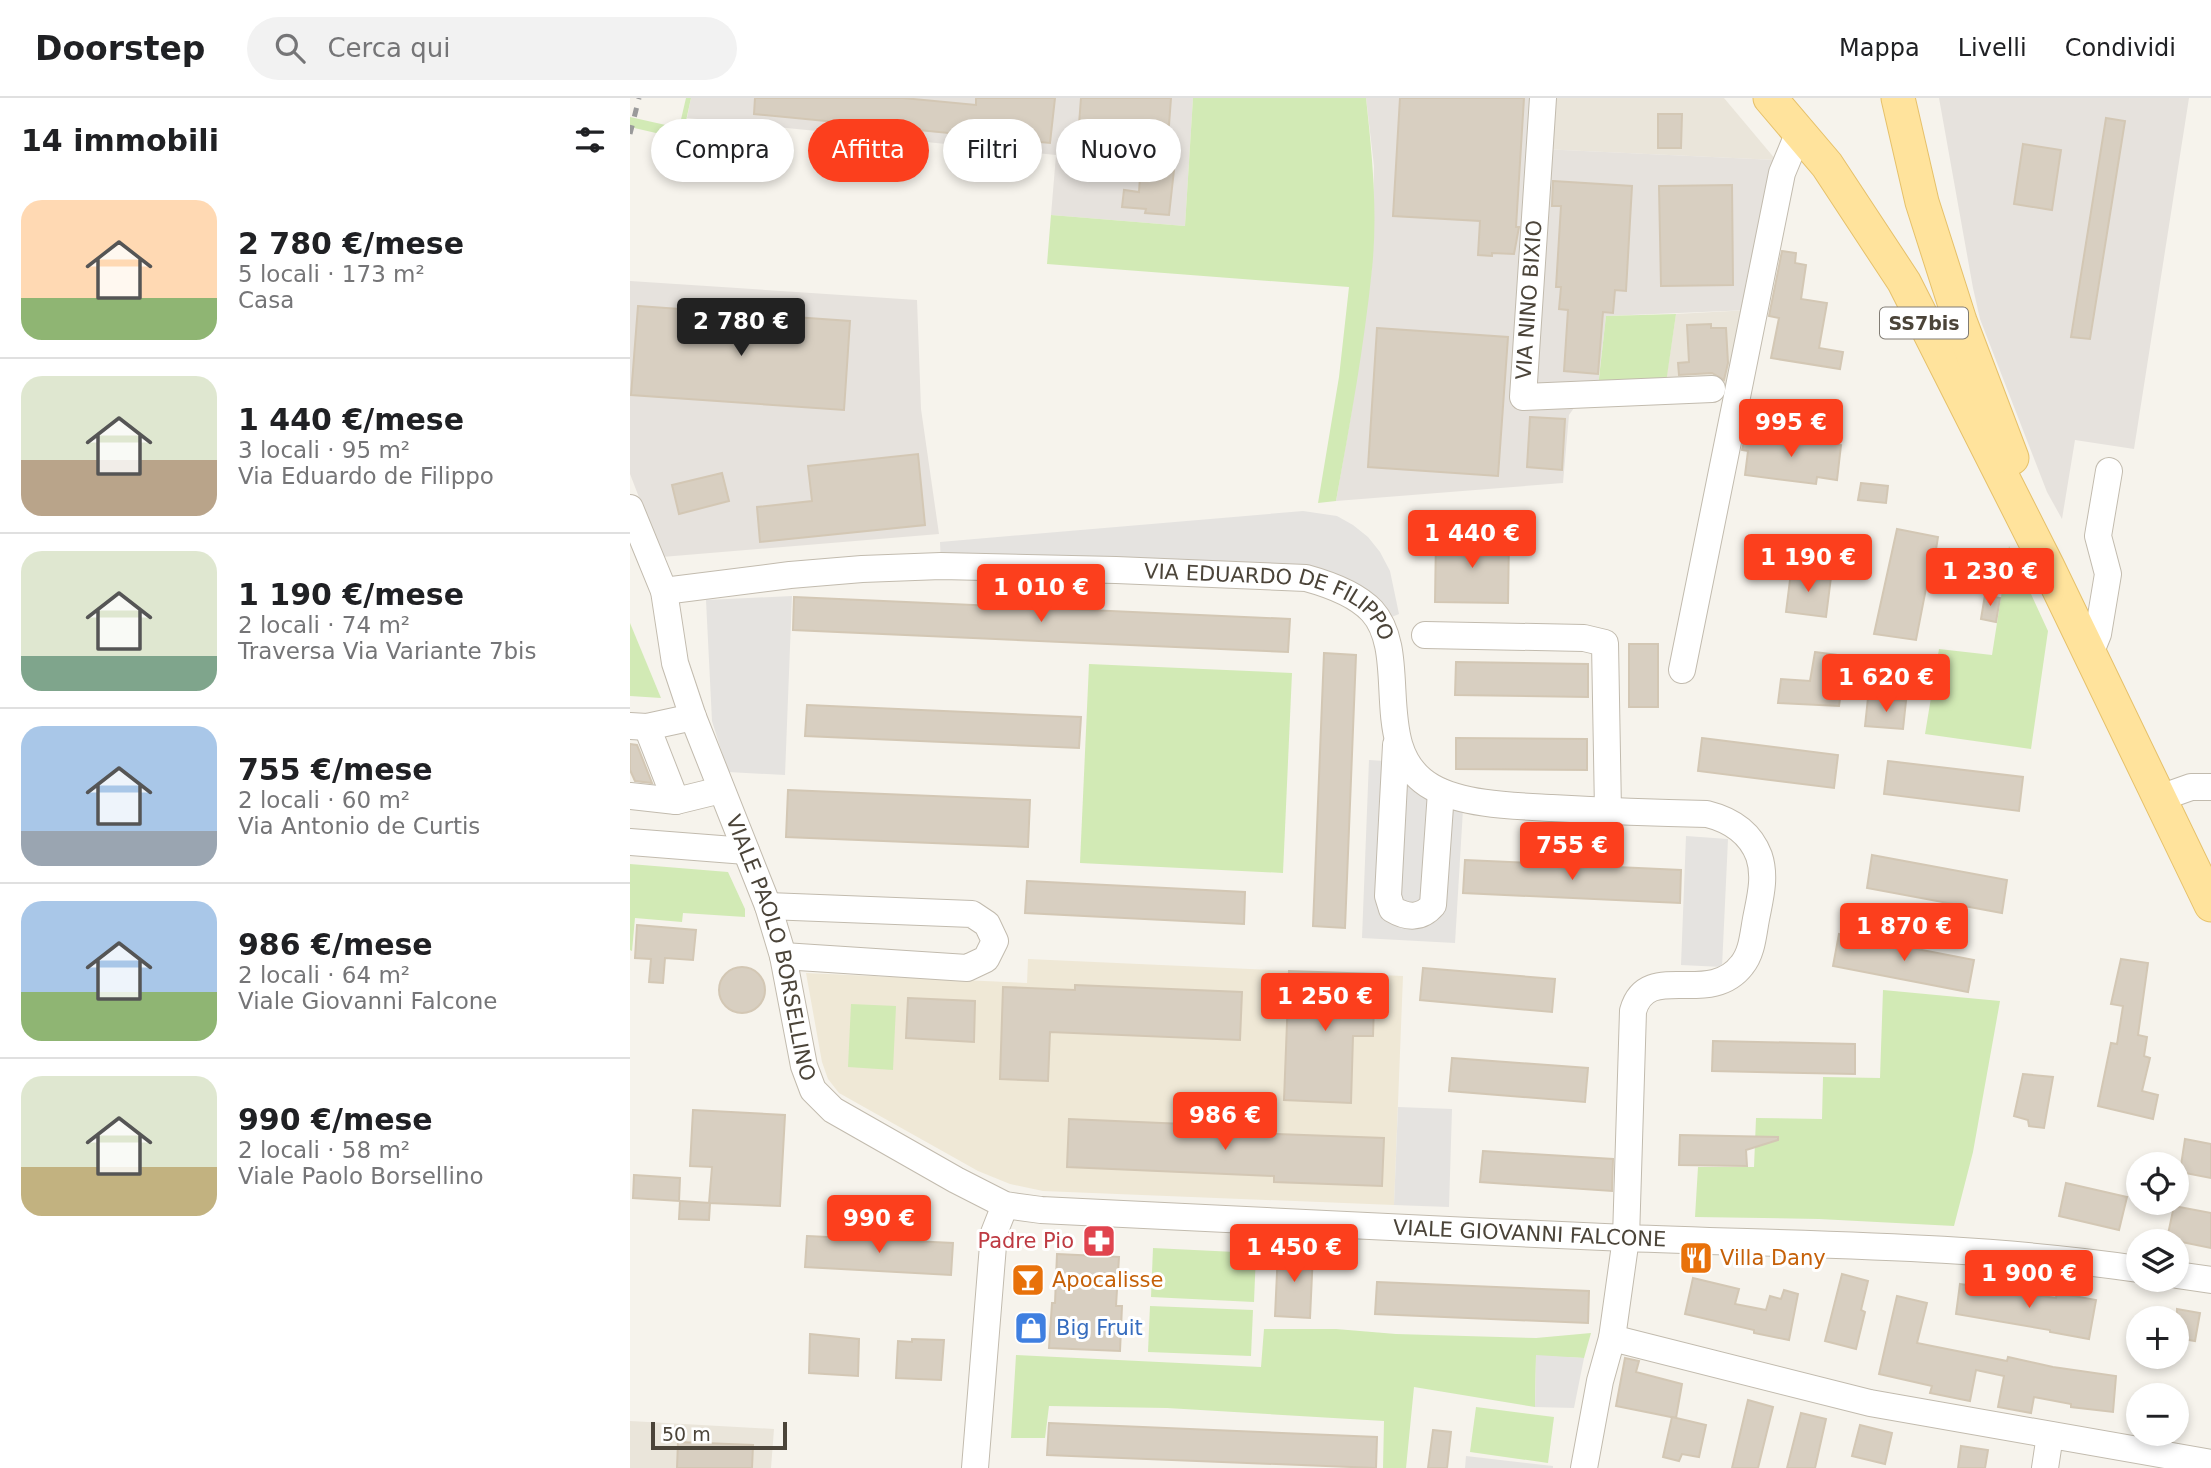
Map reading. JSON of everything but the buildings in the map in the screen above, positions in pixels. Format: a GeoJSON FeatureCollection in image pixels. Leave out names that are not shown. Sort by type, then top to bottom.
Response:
{"type":"FeatureCollection","features":[{"type":"Feature","properties":{"kind":"main road","name":"SS7bis"},"geometry":{"type":"LineString","coordinates":[[1770,98],[1827,165],[1904,282],[2048,567],[2211,905]]}},
{"type":"Feature","properties":{"kind":"main road"},"geometry":{"type":"LineString","coordinates":[[1898,98],[1922,202],[1960,321],[2016,469],[2048,567]]}},
{"type":"Feature","properties":{"kind":"street","name":"VIA NINO BIXIO"},"geometry":{"type":"LineString","coordinates":[[1543,98],[1523,397],[1712,389]]}},
{"type":"Feature","properties":{"kind":"street"},"geometry":{"type":"LineString","coordinates":[[1682,670],[1782,173],[1799,132]]}},
{"type":"Feature","properties":{"kind":"street"},"geometry":{"type":"LineString","coordinates":[[2090,653],[2098,634],[2109,574],[2098,536],[2109,471]]}},
{"type":"Feature","properties":{"kind":"street","name":"VIALE PAOLO BORSELLINO"},"geometry":{"type":"LineString","coordinates":[[630,509],[664,591],[676,663],[694,717],[768,906],[783,956],[804,1066],[817,1096],[833,1110],[1004,1205]]}},
{"type":"Feature","properties":{"kind":"street","name":"VIA EDUARDO DE FILIPPO"},"geometry":{"type":"LineString","coordinates":[[664,591],[790,575],[942,566],[1306,578],[1332,587],[1363,604],[1380,622],[1387,648],[1396,736],[1410,768],[1430,785]]}},
{"type":"Feature","properties":{"kind":"street"},"geometry":{"type":"LineString","coordinates":[[1425,635],[1584,638],[1605,643],[1608,811]]}},
{"type":"Feature","properties":{"kind":"street"},"geometry":{"type":"LineString","coordinates":[[676,801],[638,726],[694,717]]}},
{"type":"Feature","properties":{"kind":"street"},"geometry":{"type":"LineString","coordinates":[[1396,736],[1388,896],[1392,909],[1405,916],[1426,913],[1433,905],[1430,785],[1516,806],[1707,814],[1719,817],[1742,830],[1758,853],[1762,886],[1750,949],[1743,964],[1721,982],[1708,986],[1662,985],[1642,993],[1636,1001],[1633,1012],[1626,1238],[1612,1338],[1600,1381],[1584,1468]]}},
{"type":"Feature","properties":{"kind":"street"},"geometry":{"type":"LineString","coordinates":[[2160,798],[2191,787],[2211,787]]}},
{"type":"Feature","properties":{"kind":"street"},"geometry":{"type":"LineString","coordinates":[[630,796],[676,801],[721,790]]}},
{"type":"Feature","properties":{"kind":"street"},"geometry":{"type":"LineString","coordinates":[[630,842],[746,851]]}},
{"type":"Feature","properties":{"kind":"street"},"geometry":{"type":"LineString","coordinates":[[768,906],[972,914],[987,924],[995,941],[986,959],[967,968],[783,956]]}},
{"type":"Feature","properties":{"kind":"street"},"geometry":{"type":"LineString","coordinates":[[975,1468],[995,1233],[1004,1205]]}},
{"type":"Feature","properties":{"kind":"street","name":"VIALE GIOVANNI FALCONE"},"geometry":{"type":"LineString","coordinates":[[1004,1205],[1041,1210],[1268,1223],[1902,1247],[2086,1261],[2126,1267]]}},
{"type":"Feature","properties":{"kind":"street"},"geometry":{"type":"LineString","coordinates":[[2189,1277],[2211,1280]]}},
{"type":"Feature","properties":{"kind":"street"},"geometry":{"type":"LineString","coordinates":[[1612,1338],[1870,1403],[2211,1463]]}},
{"type":"Feature","properties":{"kind":"street"},"geometry":{"type":"LineString","coordinates":[[2045,1468],[2049,1435]]}},
{"type":"Feature","properties":{"kind":"shaded area"},"geometry":{"type":"Polygon","coordinates":[[[691,98],[1193,98],[1185,226],[1051,215],[1056,155],[1042,154],[1042,119],[943,119],[943,144],[929,142],[929,119],[808,119],[808,130],[794,129],[794,119],[687,118],[691,98]]]}},
{"type":"Feature","properties":{"kind":"shaded area"},"geometry":{"type":"Polygon","coordinates":[[[1366,98],[1545,98],[1541,149],[1776,160],[1750,310],[1606,316],[1596,404],[1576,405],[1569,415],[1563,483],[1336,501],[1372,267],[1374,166],[1366,98]]]}},
{"type":"Feature","properties":{"kind":"shaded area"},"geometry":{"type":"Polygon","coordinates":[[[1545,98],[1724,98],[1776,160],[1541,149],[1545,98]]]}},
{"type":"Feature","properties":{"kind":"shaded area"},"geometry":{"type":"Polygon","coordinates":[[[1939,98],[2189,98],[2134,449],[2075,440],[2062,519],[2047,492],[1980,319],[1939,98]]]}},
{"type":"Feature","properties":{"kind":"shaded area"},"geometry":{"type":"Polygon","coordinates":[[[630,281],[917,300],[921,409],[939,534],[662,557],[630,474],[630,281]]]}},
{"type":"Feature","properties":{"kind":"shaded area"},"geometry":{"type":"Polygon","coordinates":[[[1750,310],[1731,397],[1663,400],[1676,314],[1750,310]]]}},
{"type":"Feature","properties":{"kind":"shaded area"},"geometry":{"type":"Polygon","coordinates":[[[1303,511],[1337,516],[1368,537],[1390,571],[1399,614],[1380,622],[1332,587],[941,566],[940,542],[1303,511]]]}},
{"type":"Feature","properties":{"kind":"shaded area"},"geometry":{"type":"Polygon","coordinates":[[[792,596],[785,775],[728,772],[712,721],[706,600],[792,596]]]}},
{"type":"Feature","properties":{"kind":"shaded area"},"geometry":{"type":"Polygon","coordinates":[[[1369,760],[1384,761],[1463,809],[1455,943],[1362,938],[1369,760]]]}},
{"type":"Feature","properties":{"kind":"shaded area"},"geometry":{"type":"Polygon","coordinates":[[[1686,836],[1728,839],[1722,967],[1681,965],[1686,836]]]}},
{"type":"Feature","properties":{"kind":"shaded area"},"geometry":{"type":"Polygon","coordinates":[[[1028,959],[1403,976],[1394,1205],[1043,1191],[1010,1184],[978,1171],[839,1093],[828,1079],[822,1062],[806,973],[1027,983],[1028,959]]]}},
{"type":"Feature","properties":{"kind":"shaded area"},"geometry":{"type":"Polygon","coordinates":[[[1398,1107],[1452,1109],[1449,1207],[1394,1205],[1398,1107]]]}},
{"type":"Feature","properties":{"kind":"shaded area"},"geometry":{"type":"Polygon","coordinates":[[[1536,1355],[1584,1358],[1574,1408],[1535,1407],[1536,1355]]]}},
{"type":"Feature","properties":{"kind":"shaded area"},"geometry":{"type":"Polygon","coordinates":[[[630,1421],[774,1429],[771,1468],[630,1468],[630,1421]]]}},
{"type":"Feature","properties":{"kind":"shaded area"},"geometry":{"type":"Polygon","coordinates":[[[1466,1456],[1553,1466],[1553,1468],[1465,1468],[1466,1456]]]}},
{"type":"Feature","properties":{"kind":"green space"},"geometry":{"type":"Polygon","coordinates":[[[686,98],[691,98],[686,119],[681,119],[686,98]]]}},
{"type":"Feature","properties":{"kind":"green space"},"geometry":{"type":"Polygon","coordinates":[[[1193,98],[1366,98],[1374,183],[1374,248],[1361,356],[1336,501],[1318,503],[1339,377],[1349,287],[1047,264],[1051,215],[1185,226],[1193,98]]]}},
{"type":"Feature","properties":{"kind":"green space"},"geometry":{"type":"Polygon","coordinates":[[[630,117],[651,122],[651,132],[630,127],[630,117]]]}},
{"type":"Feature","properties":{"kind":"green space"},"geometry":{"type":"Polygon","coordinates":[[[1676,314],[1666,383],[1598,387],[1606,316],[1676,314]]]}},
{"type":"Feature","properties":{"kind":"green space"},"geometry":{"type":"Polygon","coordinates":[[[2009,546],[2048,631],[2031,749],[1925,734],[1939,649],[1992,655],[2009,546]]]}},
{"type":"Feature","properties":{"kind":"green space"},"geometry":{"type":"Polygon","coordinates":[[[630,623],[661,698],[630,696],[630,623]]]}},
{"type":"Feature","properties":{"kind":"green space"},"geometry":{"type":"Polygon","coordinates":[[[1089,664],[1292,673],[1283,873],[1080,863],[1089,664]]]}},
{"type":"Feature","properties":{"kind":"green space"},"geometry":{"type":"Polygon","coordinates":[[[630,864],[728,872],[745,909],[745,917],[683,913],[682,922],[635,918],[632,951],[630,864]]]}},
{"type":"Feature","properties":{"kind":"green space"},"geometry":{"type":"Polygon","coordinates":[[[1883,990],[2000,1001],[1973,1152],[1954,1226],[1819,1219],[1695,1217],[1698,1167],[1754,1167],[1756,1118],[1822,1119],[1823,1077],[1880,1078],[1883,990]]]}},
{"type":"Feature","properties":{"kind":"green space"},"geometry":{"type":"Polygon","coordinates":[[[851,1004],[896,1006],[893,1070],[848,1067],[851,1004]]]}},
{"type":"Feature","properties":{"kind":"green space"},"geometry":{"type":"Polygon","coordinates":[[[1153,1248],[1256,1253],[1254,1302],[1151,1297],[1153,1248]]]}},
{"type":"Feature","properties":{"kind":"green space"},"geometry":{"type":"Polygon","coordinates":[[[1150,1306],[1253,1310],[1251,1356],[1148,1352],[1150,1306]]]}},
{"type":"Feature","properties":{"kind":"green space"},"geometry":{"type":"Polygon","coordinates":[[[1264,1329],[1336,1329],[1396,1334],[1536,1338],[1591,1333],[1584,1358],[1536,1356],[1535,1407],[1414,1387],[1406,1468],[1383,1468],[1384,1421],[1167,1408],[1049,1406],[1045,1438],[1011,1438],[1016,1355],[1261,1367],[1264,1329]]]}},
{"type":"Feature","properties":{"kind":"green space"},"geometry":{"type":"Polygon","coordinates":[[[1476,1407],[1554,1417],[1548,1463],[1470,1452],[1476,1407]]]}},
{"type":"Feature","properties":{"kind":"railway"},"geometry":{"type":"LineString","coordinates":[[630,134],[639,98]]}},
{"type":"Feature","properties":{"kind":"place","name":"Padre Pio"},"geometry":{"type":"Point","coordinates":[1099,1241]}},
{"type":"Feature","properties":{"kind":"place","name":"Villa Dany"},"geometry":{"type":"Point","coordinates":[1696,1258]}},
{"type":"Feature","properties":{"kind":"place","name":"Apocalisse"},"geometry":{"type":"Point","coordinates":[1028,1280]}},
{"type":"Feature","properties":{"kind":"place","name":"Big Fruit"},"geometry":{"type":"Point","coordinates":[1031,1328]}}]}
